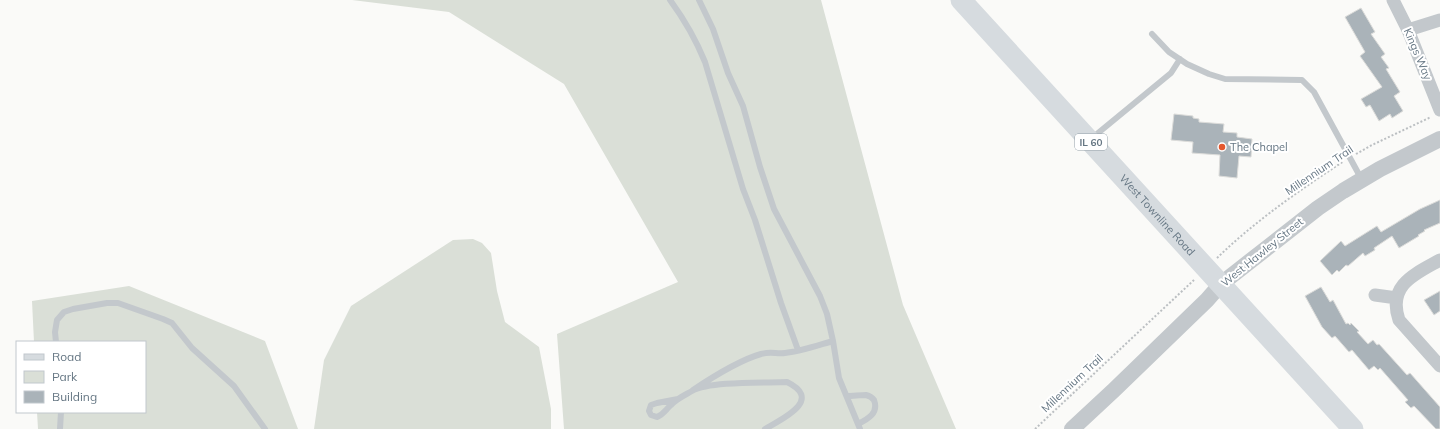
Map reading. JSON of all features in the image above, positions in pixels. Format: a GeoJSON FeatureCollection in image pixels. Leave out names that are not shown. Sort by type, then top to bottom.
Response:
{"type":"FeatureCollection","features":[{"type":"Feature","properties":{"kind":"main road","name":"West Townline Road"},"geometry":{"type":"LineString","coordinates":[[961,0],[1353,429]]}},
{"type":"Feature","properties":{"kind":"street","name":"Kings Way"},"geometry":{"type":"LineString","coordinates":[[1393,0],[1408,30],[1437,113]]}},
{"type":"Feature","properties":{"kind":"street"},"geometry":{"type":"LineString","coordinates":[[1408,30],[1440,20]]}},
{"type":"Feature","properties":{"kind":"street","name":"West Hawley Street"},"geometry":{"type":"LineString","coordinates":[[1072,429],[1207,300],[1221,284],[1318,208],[1380,168],[1440,139]]}},
{"type":"Feature","properties":{"kind":"street"},"geometry":{"type":"LineString","coordinates":[[1440,260],[1409,278],[1402,284],[1397,298],[1397,313],[1400,320],[1440,366]]}},
{"type":"Feature","properties":{"kind":"street"},"geometry":{"type":"LineString","coordinates":[[1375,295],[1397,298]]}},
{"type":"Feature","properties":{"kind":"lane"},"geometry":{"type":"LineString","coordinates":[[670,0],[685,22],[705,62],[743,189],[755,220],[781,303],[798,350]]}},
{"type":"Feature","properties":{"kind":"lane"},"geometry":{"type":"LineString","coordinates":[[699,0],[713,29],[728,73],[743,106],[760,167],[774,209],[820,296],[829,322],[839,378],[859,426],[874,412],[876,408],[874,402],[872,398],[867,395],[847,396]]}},
{"type":"Feature","properties":{"kind":"lane"},"geometry":{"type":"LineString","coordinates":[[1152,34],[1169,52],[1187,64],[1209,74],[1225,79],[1302,80],[1314,92],[1362,180]]}},
{"type":"Feature","properties":{"kind":"lane"},"geometry":{"type":"LineString","coordinates":[[1089,140],[1171,73],[1180,59]]}},
{"type":"Feature","properties":{"kind":"lane"},"geometry":{"type":"LineString","coordinates":[[56,341],[55,332],[57,320],[64,312],[73,309],[107,303],[118,303],[163,318],[172,323],[192,348],[234,386],[265,429]]}},
{"type":"Feature","properties":{"kind":"lane"},"geometry":{"type":"LineString","coordinates":[[678,399],[747,359],[760,354],[771,352],[784,354],[833,341]]}},
{"type":"Feature","properties":{"kind":"lane"},"geometry":{"type":"LineString","coordinates":[[693,390],[702,387],[731,384],[787,382],[794,385],[799,390],[802,397],[800,405],[796,410],[765,429]]}},
{"type":"Feature","properties":{"kind":"lane"},"geometry":{"type":"LineString","coordinates":[[60,429],[61,413]]}},
{"type":"Feature","properties":{"kind":"path","name":"Millennium Trail"},"geometry":{"type":"LineString","coordinates":[[1218,257],[1230,245],[1299,191],[1372,145],[1437,113]]}},
{"type":"Feature","properties":{"kind":"path","name":"Millennium Trail"},"geometry":{"type":"LineString","coordinates":[[1035,429],[1164,307],[1191,284]]}},
{"type":"Feature","properties":{"kind":"green space"},"geometry":{"type":"Polygon","coordinates":[[[352,0],[821,0],[903,305],[956,429],[564,429],[557,334],[678,282],[564,84],[449,12],[352,0]]]}},
{"type":"Feature","properties":{"kind":"green space"},"geometry":{"type":"Polygon","coordinates":[[[473,239],[482,243],[491,253],[497,291],[505,322],[539,347],[551,409],[551,429],[314,429],[324,360],[351,306],[453,240],[473,239]]]}},
{"type":"Feature","properties":{"kind":"green space"},"geometry":{"type":"Polygon","coordinates":[[[129,286],[265,341],[298,429],[38,429],[37,413],[146,413],[146,341],[34,341],[32,301],[129,286]]]}},
{"type":"Feature","properties":{"kind":"building"},"geometry":{"type":"Polygon","coordinates":[[[1361,8],[1375,32],[1371,34],[1385,54],[1381,57],[1389,68],[1386,69],[1400,92],[1394,96],[1403,111],[1392,118],[1390,114],[1379,121],[1370,105],[1366,107],[1361,99],[1382,87],[1360,56],[1365,52],[1345,17],[1361,8]]]}},
{"type":"Feature","properties":{"kind":"building","name":"The Chapel"},"geometry":{"type":"Polygon","coordinates":[[[1174,114],[1193,116],[1193,118],[1199,119],[1199,122],[1224,124],[1223,132],[1237,133],[1237,137],[1252,139],[1251,157],[1239,156],[1237,178],[1219,176],[1220,155],[1192,153],[1193,142],[1171,140],[1174,114]]]}},
{"type":"Feature","properties":{"kind":"building"},"geometry":{"type":"Polygon","coordinates":[[[1440,200],[1440,223],[1424,230],[1425,231],[1418,235],[1419,236],[1399,248],[1392,236],[1374,248],[1375,250],[1365,256],[1363,253],[1348,266],[1346,265],[1339,272],[1337,270],[1332,275],[1320,261],[1341,241],[1345,246],[1377,226],[1381,232],[1420,209],[1440,200]]]}},
{"type":"Feature","properties":{"kind":"building"},"geometry":{"type":"Polygon","coordinates":[[[1321,287],[1330,302],[1333,300],[1346,324],[1348,323],[1350,325],[1351,323],[1368,344],[1373,340],[1377,345],[1379,344],[1407,375],[1410,373],[1440,407],[1440,429],[1436,429],[1414,406],[1411,408],[1405,402],[1408,400],[1380,368],[1378,370],[1374,366],[1369,370],[1352,350],[1349,352],[1335,336],[1332,338],[1322,327],[1305,296],[1321,287]]]}},
{"type":"Feature","properties":{"kind":"building"},"geometry":{"type":"Polygon","coordinates":[[[1440,291],[1440,311],[1434,315],[1424,300],[1440,291]]]}},
{"type":"Feature","properties":{"kind":"place","name":"The Chapel"},"geometry":{"type":"Point","coordinates":[1222,147]}}]}
